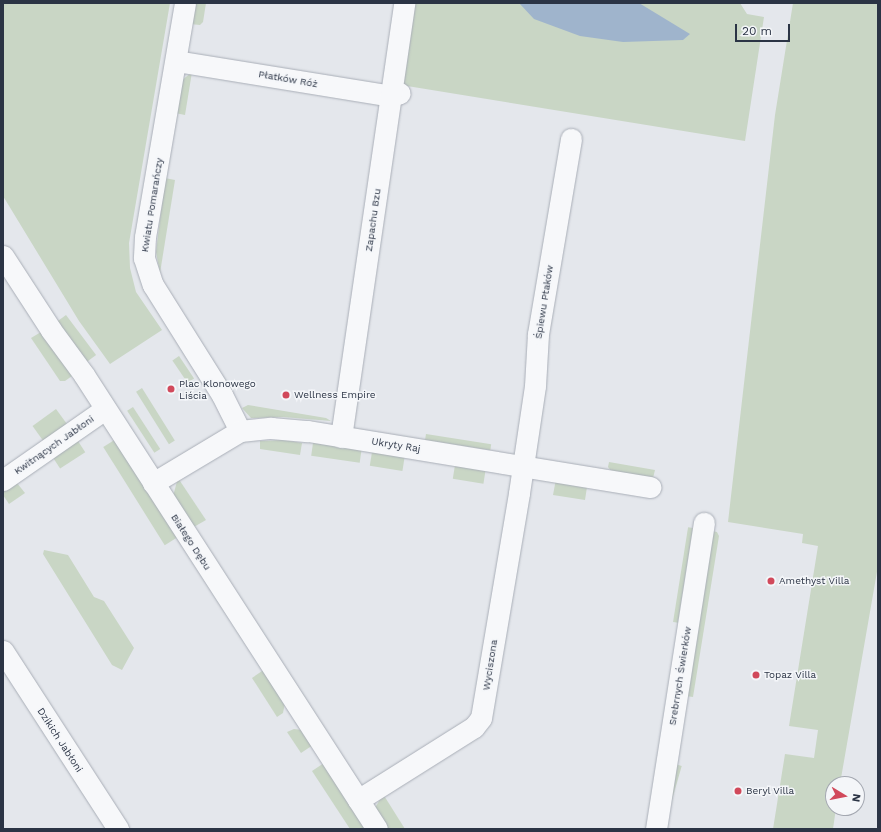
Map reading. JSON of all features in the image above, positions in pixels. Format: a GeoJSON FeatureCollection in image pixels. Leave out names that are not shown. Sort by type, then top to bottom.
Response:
{"type":"FeatureCollection","features":[{"type":"Feature","properties":{"kind":"street","name":"Kwiatu Pomarańczy"},"geometry":{"type":"LineString","coordinates":[[184,3],[176,61],[145,237],[144,258],[152,285],[222,395],[240,431]]}},
{"type":"Feature","properties":{"kind":"street","name":"Zapachu Bzu"},"geometry":{"type":"LineString","coordinates":[[341,437],[396,94],[404,3]]}},
{"type":"Feature","properties":{"kind":"street","name":"Płatków Róż"},"geometry":{"type":"LineString","coordinates":[[176,61],[396,94]]}},
{"type":"Feature","properties":{"kind":"street","name":"Śpiewu Ptaków"},"geometry":{"type":"LineString","coordinates":[[523,466],[535,386],[538,334],[571,139]]}},
{"type":"Feature","properties":{"kind":"street","name":"Białego Dębu"},"geometry":{"type":"LineString","coordinates":[[3,256],[106,409],[377,829]]}},
{"type":"Feature","properties":{"kind":"street","name":"Kwitnących Jabłoni"},"geometry":{"type":"LineString","coordinates":[[3,480],[106,409]]}},
{"type":"Feature","properties":{"kind":"street","name":"Ukryty Raj"},"geometry":{"type":"LineString","coordinates":[[153,483],[240,431],[289,429],[650,487]]}},
{"type":"Feature","properties":{"kind":"street","name":"Wyciszona"},"geometry":{"type":"LineString","coordinates":[[358,800],[474,727],[481,718],[523,466]]}},
{"type":"Feature","properties":{"kind":"street","name":"Srebrnych Świerków"},"geometry":{"type":"LineString","coordinates":[[656,829],[704,523]]}},
{"type":"Feature","properties":{"kind":"street","name":"Dzikich Jabłoni"},"geometry":{"type":"LineString","coordinates":[[3,651],[118,829]]}},
{"type":"Feature","properties":{"kind":"green space"},"geometry":{"type":"Polygon","coordinates":[[[3,3],[170,3],[129,243],[130,268],[136,292],[162,330],[110,364],[79,321],[3,196],[3,3]]]}},
{"type":"Feature","properties":{"kind":"green space"},"geometry":{"type":"Polygon","coordinates":[[[193,3],[206,3],[203,22],[200,25],[190,24],[193,3]]]}},
{"type":"Feature","properties":{"kind":"green space"},"geometry":{"type":"Polygon","coordinates":[[[411,3],[740,3],[747,14],[764,17],[745,141],[401,85],[411,3]]]}},
{"type":"Feature","properties":{"kind":"green space"},"geometry":{"type":"Polygon","coordinates":[[[793,3],[878,3],[878,566],[841,776],[825,776],[825,816],[835,816],[833,829],[773,829],[785,754],[814,758],[818,730],[789,726],[818,546],[802,543],[803,534],[728,522],[775,115],[793,3]]]}},
{"type":"Feature","properties":{"kind":"green space"},"geometry":{"type":"Polygon","coordinates":[[[192,72],[185,115],[175,113],[181,81],[192,72]]]}},
{"type":"Feature","properties":{"kind":"green space"},"geometry":{"type":"Polygon","coordinates":[[[165,178],[175,180],[160,273],[156,252],[165,178]]]}},
{"type":"Feature","properties":{"kind":"green space"},"geometry":{"type":"Polygon","coordinates":[[[66,315],[96,355],[87,362],[57,322],[66,315]]]}},
{"type":"Feature","properties":{"kind":"green space"},"geometry":{"type":"Polygon","coordinates":[[[41,332],[72,376],[65,381],[60,381],[31,338],[41,332]]]}},
{"type":"Feature","properties":{"kind":"green space"},"geometry":{"type":"Polygon","coordinates":[[[179,356],[194,378],[187,383],[172,360],[179,356]]]}},
{"type":"Feature","properties":{"kind":"green space"},"geometry":{"type":"Polygon","coordinates":[[[142,388],[175,441],[169,444],[136,392],[142,388]]]}},
{"type":"Feature","properties":{"kind":"green space"},"geometry":{"type":"Polygon","coordinates":[[[248,405],[326,418],[331,421],[283,417],[251,418],[242,408],[248,405]]]}},
{"type":"Feature","properties":{"kind":"green space"},"geometry":{"type":"Polygon","coordinates":[[[133,407],[160,449],[154,453],[127,411],[133,407]]]}},
{"type":"Feature","properties":{"kind":"green space"},"geometry":{"type":"Polygon","coordinates":[[[56,409],[67,424],[44,441],[33,426],[56,409]]]}},
{"type":"Feature","properties":{"kind":"green space"},"geometry":{"type":"Polygon","coordinates":[[[426,434],[491,444],[490,450],[425,440],[426,434]]]}},
{"type":"Feature","properties":{"kind":"green space"},"geometry":{"type":"Polygon","coordinates":[[[76,438],[85,452],[60,469],[51,454],[76,438]]]}},
{"type":"Feature","properties":{"kind":"green space"},"geometry":{"type":"Polygon","coordinates":[[[116,439],[177,537],[165,545],[103,447],[116,439]]]}},
{"type":"Feature","properties":{"kind":"green space"},"geometry":{"type":"Polygon","coordinates":[[[284,440],[302,443],[300,455],[260,449],[260,441],[284,440]]]}},
{"type":"Feature","properties":{"kind":"green space"},"geometry":{"type":"Polygon","coordinates":[[[313,443],[362,450],[360,463],[311,456],[313,443]]]}},
{"type":"Feature","properties":{"kind":"green space"},"geometry":{"type":"Polygon","coordinates":[[[372,452],[405,457],[402,471],[370,466],[372,452]]]}},
{"type":"Feature","properties":{"kind":"green space"},"geometry":{"type":"Polygon","coordinates":[[[609,462],[655,470],[653,478],[611,471],[608,467],[609,462]]]}},
{"type":"Feature","properties":{"kind":"green space"},"geometry":{"type":"Polygon","coordinates":[[[455,465],[486,470],[483,484],[453,479],[455,465]]]}},
{"type":"Feature","properties":{"kind":"green space"},"geometry":{"type":"Polygon","coordinates":[[[178,478],[206,520],[192,528],[173,496],[178,478]]]}},
{"type":"Feature","properties":{"kind":"green space"},"geometry":{"type":"Polygon","coordinates":[[[556,479],[587,487],[585,500],[553,495],[556,479]]]}},
{"type":"Feature","properties":{"kind":"green space"},"geometry":{"type":"Polygon","coordinates":[[[17,483],[25,493],[9,504],[3,495],[3,487],[17,483]]]}},
{"type":"Feature","properties":{"kind":"green space"},"geometry":{"type":"Polygon","coordinates":[[[688,527],[693,528],[678,623],[673,622],[688,527]]]}},
{"type":"Feature","properties":{"kind":"green space"},"geometry":{"type":"Polygon","coordinates":[[[712,531],[717,532],[719,536],[693,697],[686,696],[712,531]]]}},
{"type":"Feature","properties":{"kind":"green space"},"geometry":{"type":"Polygon","coordinates":[[[44,550],[68,555],[94,597],[104,601],[134,648],[122,670],[112,665],[43,554],[44,550]]]}},
{"type":"Feature","properties":{"kind":"green space"},"geometry":{"type":"Polygon","coordinates":[[[265,669],[285,703],[283,713],[277,717],[252,678],[265,669]]]}},
{"type":"Feature","properties":{"kind":"green space"},"geometry":{"type":"Polygon","coordinates":[[[294,729],[302,730],[313,745],[301,753],[287,732],[294,729]]]}},
{"type":"Feature","properties":{"kind":"green space"},"geometry":{"type":"Polygon","coordinates":[[[324,763],[368,829],[350,829],[312,771],[324,763]]]}},
{"type":"Feature","properties":{"kind":"green space"},"geometry":{"type":"Polygon","coordinates":[[[675,764],[682,766],[664,829],[657,827],[675,764]]]}},
{"type":"Feature","properties":{"kind":"green space"},"geometry":{"type":"Polygon","coordinates":[[[383,794],[405,829],[386,829],[375,808],[383,794]]]}},
{"type":"Feature","properties":{"kind":"water"},"geometry":{"type":"Polygon","coordinates":[[[519,3],[639,3],[690,34],[683,40],[623,42],[580,36],[534,19],[519,3]]]}},
{"type":"Feature","properties":{"kind":"place","name":"Plac Klonowego Liścia"},"geometry":{"type":"Point","coordinates":[171,389]}},
{"type":"Feature","properties":{"kind":"place","name":"Wellness Empire"},"geometry":{"type":"Point","coordinates":[286,395]}},
{"type":"Feature","properties":{"kind":"place","name":"Amethyst Villa"},"geometry":{"type":"Point","coordinates":[771,581]}},
{"type":"Feature","properties":{"kind":"place","name":"Topaz Villa"},"geometry":{"type":"Point","coordinates":[756,675]}},
{"type":"Feature","properties":{"kind":"place","name":"Beryl Villa"},"geometry":{"type":"Point","coordinates":[738,791]}}]}
